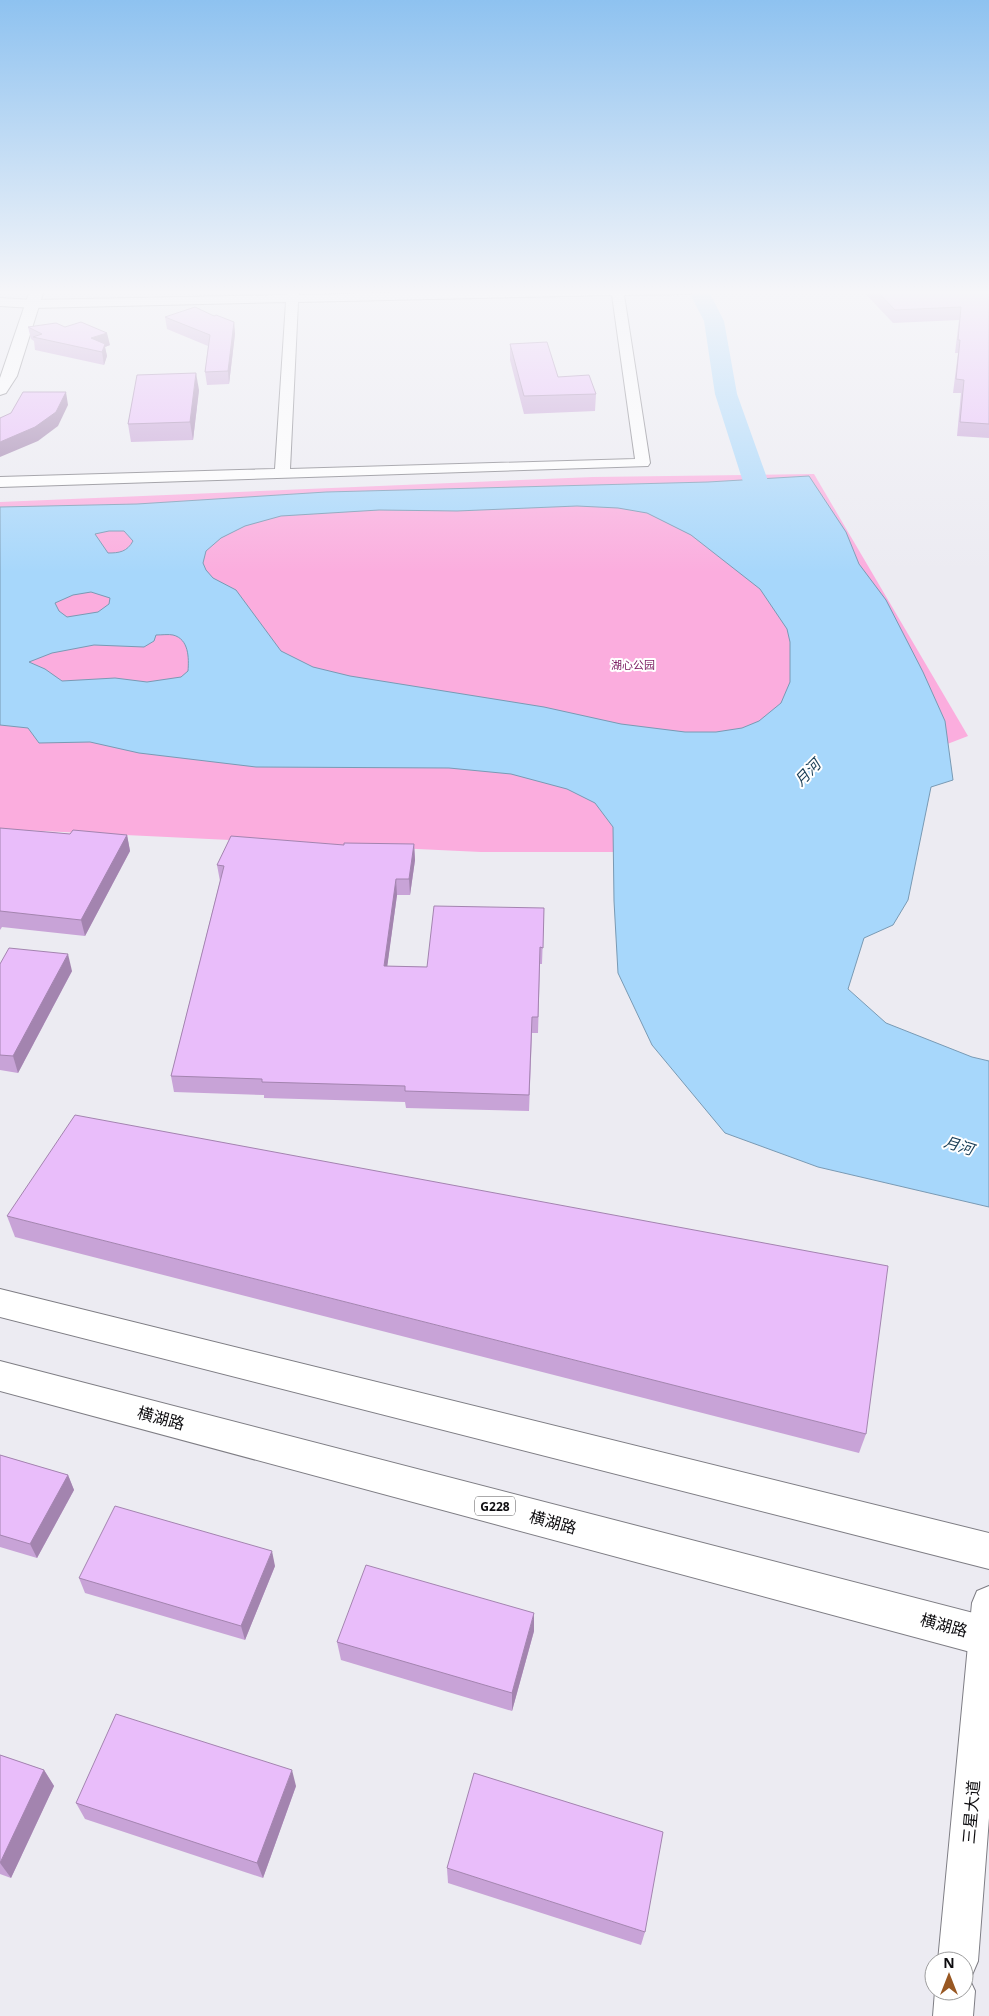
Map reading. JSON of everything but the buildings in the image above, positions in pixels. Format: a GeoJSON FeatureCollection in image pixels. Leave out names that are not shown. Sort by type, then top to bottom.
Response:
{"type":"FeatureCollection","features":[{"type":"Feature","properties":{"kind":"main road"},"geometry":{"type":"LineString","coordinates":[[0,1303],[989,1550]]}},
{"type":"Feature","properties":{"kind":"main road","name":"横湖路"},"geometry":{"type":"LineString","coordinates":[[0,1376],[988,1625]]}},
{"type":"Feature","properties":{"kind":"street"},"geometry":{"type":"LineString","coordinates":[[282,474],[287,384]]}},
{"type":"Feature","properties":{"kind":"street"},"geometry":{"type":"LineString","coordinates":[[0,482],[643,463],[630,384]]}},
{"type":"Feature","properties":{"kind":"street","name":"三星大道"},"geometry":{"type":"LineString","coordinates":[[959,1951],[988,1625]]}},
{"type":"Feature","properties":{"kind":"street"},"geometry":{"type":"LineString","coordinates":[[953,2016],[954,2001]]}},
{"type":"Feature","properties":{"kind":"green space","name":"湖心公园"},"geometry":{"type":"Polygon","coordinates":[[[814,474],[968,736],[669,852],[481,852],[0,829],[0,502],[593,477],[814,474]]]}},
{"type":"Feature","properties":{"kind":"water"},"geometry":{"type":"Polygon","coordinates":[[[809,476],[846,532],[859,564],[886,600],[923,672],[945,721],[953,780],[931,787],[908,900],[893,925],[864,938],[848,989],[886,1023],[972,1057],[989,1061],[989,1207],[818,1167],[725,1133],[652,1045],[618,973],[614,901],[613,827],[595,803],[567,789],[511,774],[449,768],[256,767],[139,753],[90,742],[39,743],[28,728],[0,725],[0,507],[137,504],[326,492],[708,482],[809,476]],[[577,506],[457,511],[379,510],[281,516],[245,526],[221,538],[206,551],[203,563],[213,578],[236,590],[281,651],[313,667],[350,676],[544,707],[621,724],[685,732],[716,732],[742,728],[759,721],[781,703],[790,682],[790,642],[787,629],[760,589],[691,535],[647,513],[618,508],[577,506]],[[109,531],[95,534],[108,553],[122,551],[128,548],[133,541],[124,531],[109,531]],[[91,592],[73,595],[55,603],[59,611],[67,617],[98,612],[109,604],[110,598],[91,592]],[[156,635],[154,641],[144,647],[94,645],[52,653],[29,662],[45,669],[62,681],[115,678],[147,682],[181,677],[188,671],[188,655],[182,640],[173,635],[156,635]]]}},
{"type":"Feature","properties":{"kind":"waterway","name":"月河"},"geometry":{"type":"LineString","coordinates":[[724,384],[765,510],[779,528]]}}]}
